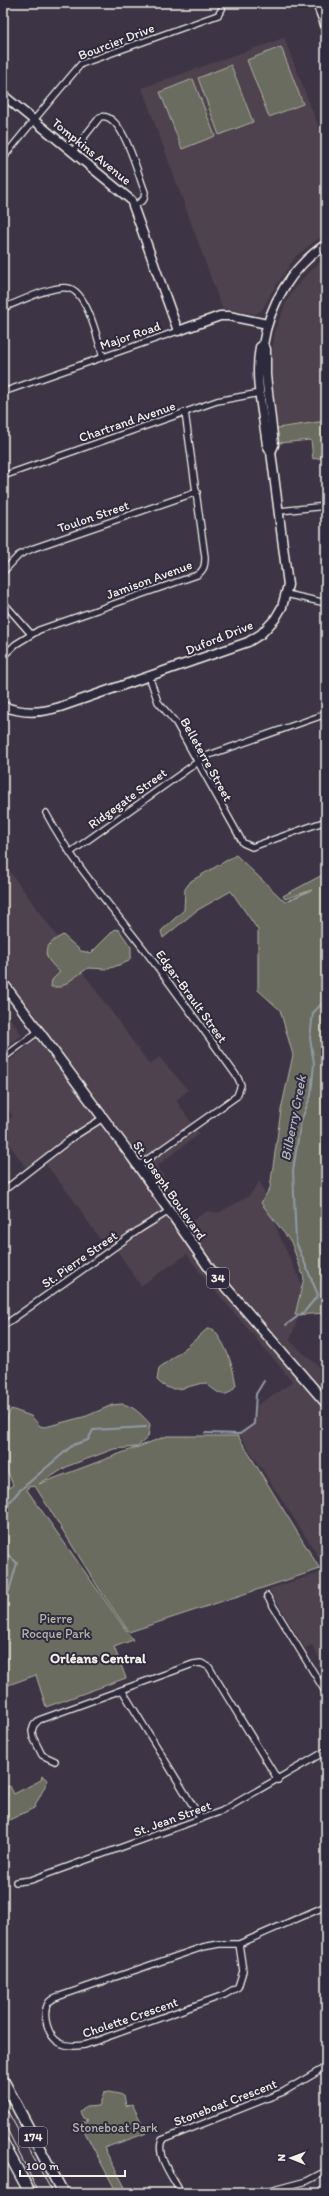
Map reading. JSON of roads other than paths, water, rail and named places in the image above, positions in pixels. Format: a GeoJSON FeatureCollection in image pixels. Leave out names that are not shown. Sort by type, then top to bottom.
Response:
{"type":"FeatureCollection","features":[{"type":"Feature","properties":{"kind":"highway","name":"174"},"geometry":{"type":"LineString","coordinates":[[3,2080],[62,2193]]}},
{"type":"Feature","properties":{"kind":"highway","name":"174"},"geometry":{"type":"LineString","coordinates":[[3,2143],[30,2193]]}},
{"type":"Feature","properties":{"kind":"main road","name":"St. Joseph Boulevard"},"geometry":{"type":"LineString","coordinates":[[3,983],[227,1289],[325,1400]]}},
{"type":"Feature","properties":{"kind":"street","name":"Bourcier Drive"},"geometry":{"type":"LineString","coordinates":[[3,161],[7,153],[81,64],[218,14],[222,10],[223,3]]}},
{"type":"Feature","properties":{"kind":"street"},"geometry":{"type":"LineString","coordinates":[[317,3],[326,27]]}},
{"type":"Feature","properties":{"kind":"street","name":"Tompkins Avenue"},"geometry":{"type":"LineString","coordinates":[[3,95],[128,195],[135,206],[178,331]]}},
{"type":"Feature","properties":{"kind":"street"},"geometry":{"type":"LineString","coordinates":[[73,151],[100,117],[106,116],[111,118],[124,135],[145,192],[144,199],[135,206]]}},
{"type":"Feature","properties":{"kind":"street","name":"Duford Drive"},"geometry":{"type":"LineString","coordinates":[[3,706],[28,712],[46,711],[241,645],[261,634],[275,619],[286,594],[287,566],[271,452],[267,445],[260,393],[258,356],[260,347],[263,345],[267,324],[281,293],[295,271],[315,251],[326,244]]}},
{"type":"Feature","properties":{"kind":"street"},"geometry":{"type":"LineString","coordinates":[[3,308],[57,288],[69,288],[82,297],[103,357]]}},
{"type":"Feature","properties":{"kind":"street","name":"Major Road"},"geometry":{"type":"LineString","coordinates":[[3,392],[220,316],[229,316],[267,324]]}},
{"type":"Feature","properties":{"kind":"street","name":"Duford Drive"},"geometry":{"type":"LineString","coordinates":[[263,345],[266,349],[266,375],[274,445],[271,452]]}},
{"type":"Feature","properties":{"kind":"street","name":"Chartrand Avenue"},"geometry":{"type":"LineString","coordinates":[[3,476],[217,401],[260,393]]}},
{"type":"Feature","properties":{"kind":"street","name":"Jamison Avenue"},"geometry":{"type":"LineString","coordinates":[[3,656],[31,634],[197,575],[202,571],[205,566],[205,557],[185,412]]}},
{"type":"Feature","properties":{"kind":"street","name":"Toulon Street"},"geometry":{"type":"LineString","coordinates":[[3,572],[19,555],[34,548],[197,492]]}},
{"type":"Feature","properties":{"kind":"street"},"geometry":{"type":"LineString","coordinates":[[280,511],[326,506]]}},
{"type":"Feature","properties":{"kind":"street"},"geometry":{"type":"LineString","coordinates":[[286,594],[326,603]]}},
{"type":"Feature","properties":{"kind":"street"},"geometry":{"type":"LineString","coordinates":[[3,602],[31,634]]}},
{"type":"Feature","properties":{"kind":"street","name":"Belleterre Street"},"geometry":{"type":"LineString","coordinates":[[149,676],[158,702],[176,723],[240,840],[252,847],[326,821]]}},
{"type":"Feature","properties":{"kind":"street","name":"Ridgegate Street"},"geometry":{"type":"LineString","coordinates":[[70,852],[206,756],[326,714]]}},
{"type":"Feature","properties":{"kind":"street","name":"Edgar-Brault Street"},"geometry":{"type":"LineString","coordinates":[[46,813],[70,852],[178,995],[238,1078],[241,1085],[237,1096],[138,1166]]}},
{"type":"Feature","properties":{"kind":"street"},"geometry":{"type":"LineString","coordinates":[[3,1058],[39,1031]]}},
{"type":"Feature","properties":{"kind":"street"},"geometry":{"type":"LineString","coordinates":[[3,1191],[73,1137],[103,1118]]}},
{"type":"Feature","properties":{"kind":"street","name":"St. Pierre Street"},"geometry":{"type":"LineString","coordinates":[[3,1326],[140,1229],[169,1211]]}},
{"type":"Feature","properties":{"kind":"street"},"geometry":{"type":"LineString","coordinates":[[267,1596],[326,1693]]}},
{"type":"Feature","properties":{"kind":"street"},"geometry":{"type":"LineString","coordinates":[[55,1761],[42,1755],[33,1737],[34,1725],[39,1720],[193,1664],[205,1664],[209,1666],[278,1780]]}},
{"type":"Feature","properties":{"kind":"street"},"geometry":{"type":"LineString","coordinates":[[122,1690],[201,1819]]}},
{"type":"Feature","properties":{"kind":"street","name":"St. Jean Street"},"geometry":{"type":"LineString","coordinates":[[16,1882],[31,1880],[222,1811],[326,1751]]}},
{"type":"Feature","properties":{"kind":"street"},"geometry":{"type":"LineString","coordinates":[[239,1944],[326,1906]]}},
{"type":"Feature","properties":{"kind":"street","name":"Cholette Crescent"},"geometry":{"type":"LineString","coordinates":[[219,1944],[239,1944],[244,1971],[238,1987],[224,1995],[85,2045],[67,2046],[60,2044],[50,2032],[46,2019],[47,2006],[50,2000],[203,1947],[219,1944]]}},
{"type":"Feature","properties":{"kind":"street","name":"Stoneboat Crescent"},"geometry":{"type":"LineString","coordinates":[[181,2193],[161,2155],[159,2147],[162,2140],[283,2092],[326,2067]]}},
{"type":"Feature","properties":{"kind":"street"},"geometry":{"type":"LineString","coordinates":[[262,2193],[307,2181],[326,2171]]}},
{"type":"Feature","properties":{"kind":"waterway","name":"Bilberry Creek"},"geometry":{"type":"LineString","coordinates":[[286,1325],[305,1311],[318,1295],[296,1242],[293,1170],[301,1121],[311,1095],[314,1063],[310,1038],[313,1013],[326,999]]}},
{"type":"Feature","properties":{"kind":"waterway"},"geometry":{"type":"LineString","coordinates":[[205,1433],[240,1434],[254,1424],[256,1394],[264,1381]]}},
{"type":"Feature","properties":{"kind":"waterway","name":"Bilberry Creek"},"geometry":{"type":"LineString","coordinates":[[3,1510],[19,1491],[73,1445],[88,1440],[93,1430],[146,1427]]}},
{"type":"Feature","properties":{"kind":"waterway","name":"Bilberry Creek"},"geometry":{"type":"LineString","coordinates":[[3,1550],[17,1563],[9,1591],[3,1592]]}},
{"type":"Feature","properties":{"kind":"tram line"},"geometry":{"type":"LineString","coordinates":[[3,2103],[53,2193]]}},
{"type":"Feature","properties":{"kind":"tram line"},"geometry":{"type":"LineString","coordinates":[[3,2121],[39,2193]]}},
{"type":"Feature","properties":{"kind":"district","name":"Orléans Central"},"geometry":{"type":"Point","coordinates":[98,1658]}},
{"type":"Feature","properties":{"kind":"park label","name":"Pierre Rocque Park"},"geometry":{"type":"Point","coordinates":[56,1626]}},
{"type":"Feature","properties":{"kind":"park label","name":"Stoneboat Park"},"geometry":{"type":"Point","coordinates":[115,2127]}}]}
